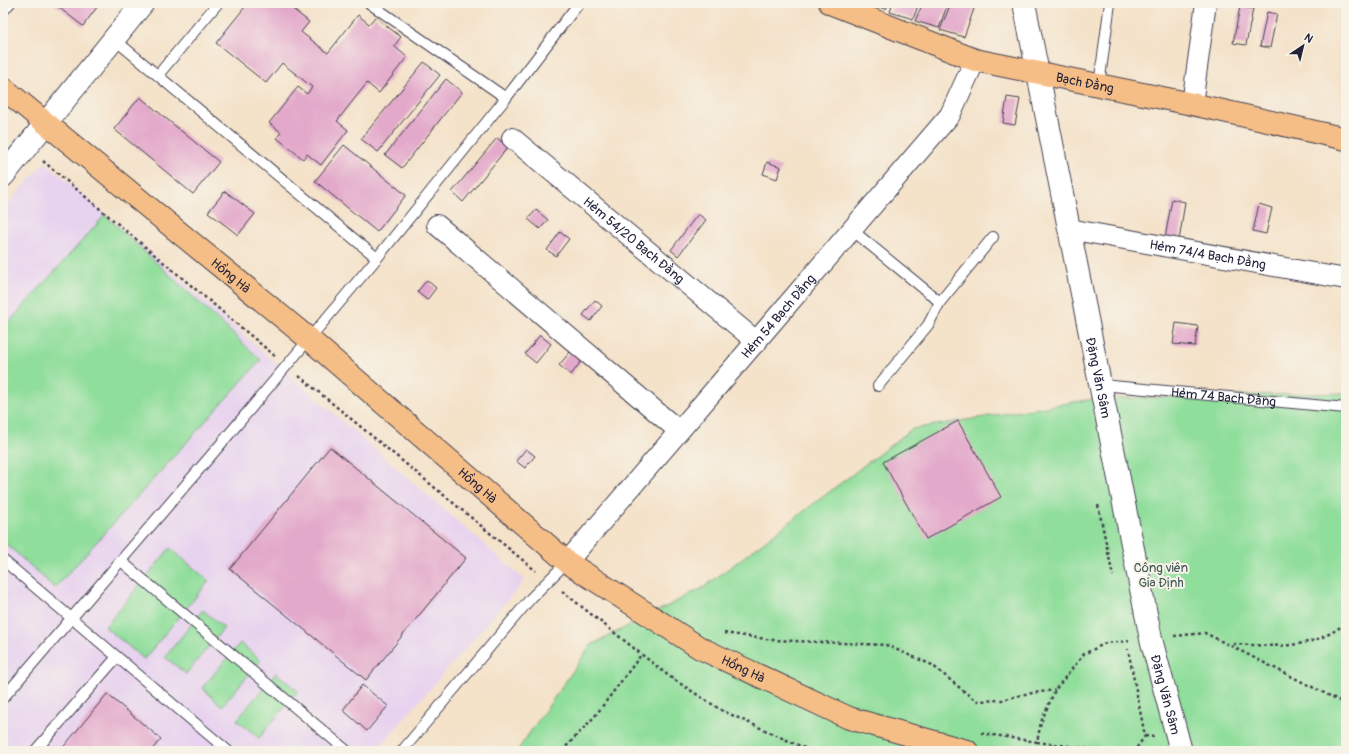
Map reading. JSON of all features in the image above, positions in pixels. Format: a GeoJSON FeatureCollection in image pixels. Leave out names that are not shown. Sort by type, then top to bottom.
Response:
{"type":"FeatureCollection","features":[{"type":"Feature","properties":{"kind":"main road","name":"Bạch Đằng"},"geometry":{"type":"LineString","coordinates":[[830,3],[975,60],[1192,104],[1346,139]]}},
{"type":"Feature","properties":{"kind":"main road","name":"Hồng Hà"},"geometry":{"type":"LineString","coordinates":[[3,88],[309,339],[567,562],[700,648],[849,718],[967,751]]}},
{"type":"Feature","properties":{"kind":"street"},"geometry":{"type":"LineString","coordinates":[[3,176],[45,122],[143,3]]}},
{"type":"Feature","properties":{"kind":"street","name":"Đặng Văn Sâm"},"geometry":{"type":"LineString","coordinates":[[1024,3],[1102,385],[1151,639],[1181,751]]}},
{"type":"Feature","properties":{"kind":"street"},"geometry":{"type":"LineString","coordinates":[[1192,104],[1206,3]]}},
{"type":"Feature","properties":{"kind":"street","name":"Hẻm 54 Bạch Đằng"},"geometry":{"type":"LineString","coordinates":[[567,562],[950,115],[975,60]]}},
{"type":"Feature","properties":{"kind":"street","name":"Hẻm 54/20 Bạch Đằng"},"geometry":{"type":"LineString","coordinates":[[512,138],[757,342]]}},
{"type":"Feature","properties":{"kind":"street"},"geometry":{"type":"LineString","coordinates":[[437,225],[679,431]]}},
{"type":"Feature","properties":{"kind":"street","name":"Hẻm 74/4 Bạch Đằng"},"geometry":{"type":"LineString","coordinates":[[1069,229],[1346,279]]}},
{"type":"Feature","properties":{"kind":"lane"},"geometry":{"type":"LineString","coordinates":[[3,11],[10,3]]}},
{"type":"Feature","properties":{"kind":"lane"},"geometry":{"type":"LineString","coordinates":[[158,75],[218,3]]}},
{"type":"Feature","properties":{"kind":"lane"},"geometry":{"type":"LineString","coordinates":[[369,3],[506,98]]}},
{"type":"Feature","properties":{"kind":"lane"},"geometry":{"type":"LineString","coordinates":[[3,698],[72,619],[377,258],[506,98],[579,3]]}},
{"type":"Feature","properties":{"kind":"lane"},"geometry":{"type":"LineString","coordinates":[[1099,85],[1110,3]]}},
{"type":"Feature","properties":{"kind":"lane"},"geometry":{"type":"LineString","coordinates":[[114,39],[377,258]]}},
{"type":"Feature","properties":{"kind":"lane"},"geometry":{"type":"LineString","coordinates":[[852,230],[940,302]]}},
{"type":"Feature","properties":{"kind":"lane"},"geometry":{"type":"LineString","coordinates":[[878,386],[928,325],[940,302],[993,237]]}},
{"type":"Feature","properties":{"kind":"lane","name":"Hẻm 74 Bạch Đằng"},"geometry":{"type":"LineString","coordinates":[[1102,385],[1346,408]]}},
{"type":"Feature","properties":{"kind":"lane"},"geometry":{"type":"LineString","coordinates":[[3,560],[228,751]]}},
{"type":"Feature","properties":{"kind":"lane"},"geometry":{"type":"LineString","coordinates":[[121,561],[347,751]]}},
{"type":"Feature","properties":{"kind":"lane"},"geometry":{"type":"LineString","coordinates":[[402,751],[547,580],[567,562]]}},
{"type":"Feature","properties":{"kind":"lane"},"geometry":{"type":"LineString","coordinates":[[35,751],[118,657]]}},
{"type":"Feature","properties":{"kind":"path"},"geometry":{"type":"LineString","coordinates":[[26,146],[286,365],[547,580],[641,655],[670,677],[721,710],[811,751]]}},
{"type":"Feature","properties":{"kind":"path"},"geometry":{"type":"LineString","coordinates":[[1098,505],[1114,581]]}},
{"type":"Feature","properties":{"kind":"path"},"geometry":{"type":"LineString","coordinates":[[1230,644],[1271,646],[1307,644],[1336,631],[1346,623]]}},
{"type":"Feature","properties":{"kind":"path"},"geometry":{"type":"LineString","coordinates":[[723,633],[773,640],[886,645],[932,665],[976,701],[1002,700],[1025,694],[1055,690]]}},
{"type":"Feature","properties":{"kind":"path"},"geometry":{"type":"LineString","coordinates":[[1037,742],[1041,722],[1055,690],[1084,654],[1106,643],[1205,633],[1230,644],[1346,704]]}},
{"type":"Feature","properties":{"kind":"path"},"geometry":{"type":"LineString","coordinates":[[1126,634],[1145,736],[1135,750],[1126,751]]}},
{"type":"Feature","properties":{"kind":"path"},"geometry":{"type":"LineString","coordinates":[[562,751],[595,716],[641,655]]}},
{"type":"Feature","properties":{"kind":"path"},"geometry":{"type":"LineString","coordinates":[[978,732],[1037,742],[1107,751]]}},
{"type":"Feature","properties":{"kind":"shaded area"},"geometry":{"type":"Polygon","coordinates":[[[45,162],[525,580],[376,751],[3,751],[3,210],[45,162]]]}},
{"type":"Feature","properties":{"kind":"green space"},"geometry":{"type":"Polygon","coordinates":[[[105,215],[261,360],[55,588],[3,541],[3,329],[105,215]]]}},
{"type":"Feature","properties":{"kind":"green space","name":"Công viên Gia Định"},"geometry":{"type":"Polygon","coordinates":[[[1346,393],[1346,751],[517,751],[591,645],[703,588],[912,429],[1093,399],[1346,393]]]}},
{"type":"Feature","properties":{"kind":"green space"},"geometry":{"type":"Polygon","coordinates":[[[170,548],[209,581],[144,659],[105,627],[170,548]]]}},
{"type":"Feature","properties":{"kind":"green space"},"geometry":{"type":"Polygon","coordinates":[[[203,610],[224,628],[186,674],[165,657],[203,610]]]}},
{"type":"Feature","properties":{"kind":"green space"},"geometry":{"type":"Polygon","coordinates":[[[240,643],[261,660],[222,706],[202,688],[240,643]]]}},
{"type":"Feature","properties":{"kind":"green space"},"geometry":{"type":"Polygon","coordinates":[[[276,673],[298,691],[259,738],[237,720],[276,673]]]}},
{"type":"Feature","properties":{"kind":"building"},"geometry":{"type":"Polygon","coordinates":[[[53,3],[100,3],[83,26],[53,3]]]}},
{"type":"Feature","properties":{"kind":"building"},"geometry":{"type":"Polygon","coordinates":[[[248,3],[285,3],[309,22],[301,32],[328,53],[358,15],[369,24],[375,17],[401,37],[394,46],[407,57],[379,93],[367,83],[337,121],[348,130],[321,165],[307,154],[303,159],[277,138],[281,132],[269,123],[298,87],[307,94],[312,87],[282,63],[266,83],[216,43],[248,3]]]}},
{"type":"Feature","properties":{"kind":"building"},"geometry":{"type":"Polygon","coordinates":[[[866,3],[888,3],[886,9],[866,3]]]}},
{"type":"Feature","properties":{"kind":"building"},"geometry":{"type":"Polygon","coordinates":[[[893,3],[919,3],[913,19],[890,12],[893,3]]]}},
{"type":"Feature","properties":{"kind":"building"},"geometry":{"type":"Polygon","coordinates":[[[923,3],[948,3],[939,28],[915,21],[923,3]]]}},
{"type":"Feature","properties":{"kind":"building"},"geometry":{"type":"Polygon","coordinates":[[[951,3],[976,3],[964,37],[940,30],[951,3]]]}},
{"type":"Feature","properties":{"kind":"building"},"geometry":{"type":"Polygon","coordinates":[[[1240,7],[1253,9],[1246,45],[1233,43],[1240,7]]]}},
{"type":"Feature","properties":{"kind":"building"},"geometry":{"type":"Polygon","coordinates":[[[1267,12],[1277,14],[1270,48],[1260,46],[1267,12]]]}},
{"type":"Feature","properties":{"kind":"building"},"geometry":{"type":"Polygon","coordinates":[[[424,62],[440,75],[378,152],[361,139],[424,62]]]}},
{"type":"Feature","properties":{"kind":"building"},"geometry":{"type":"Polygon","coordinates":[[[446,79],[462,92],[402,168],[385,155],[446,79]]]}},
{"type":"Feature","properties":{"kind":"building"},"geometry":{"type":"Polygon","coordinates":[[[140,97],[219,162],[193,194],[114,129],[140,97]]]}},
{"type":"Feature","properties":{"kind":"building"},"geometry":{"type":"Polygon","coordinates":[[[1007,97],[1020,99],[1015,125],[1003,123],[1007,97]]]}},
{"type":"Feature","properties":{"kind":"building"},"geometry":{"type":"Polygon","coordinates":[[[497,138],[508,147],[463,202],[452,192],[497,138]]]}},
{"type":"Feature","properties":{"kind":"building"},"geometry":{"type":"Polygon","coordinates":[[[344,145],[406,195],[377,232],[315,181],[344,145]]]}},
{"type":"Feature","properties":{"kind":"building"},"geometry":{"type":"Polygon","coordinates":[[[767,162],[781,167],[777,179],[763,174],[767,162]]]}},
{"type":"Feature","properties":{"kind":"building"},"geometry":{"type":"Polygon","coordinates":[[[225,191],[255,214],[238,235],[208,212],[225,191]]]}},
{"type":"Feature","properties":{"kind":"building"},"geometry":{"type":"Polygon","coordinates":[[[1172,199],[1185,202],[1179,241],[1165,238],[1172,199]]]}},
{"type":"Feature","properties":{"kind":"building"},"geometry":{"type":"Polygon","coordinates":[[[1259,204],[1272,208],[1266,234],[1253,231],[1259,204]]]}},
{"type":"Feature","properties":{"kind":"building"},"geometry":{"type":"Polygon","coordinates":[[[536,210],[548,220],[540,229],[528,219],[536,210]]]}},
{"type":"Feature","properties":{"kind":"building"},"geometry":{"type":"Polygon","coordinates":[[[698,214],[706,220],[678,256],[671,250],[698,214]]]}},
{"type":"Feature","properties":{"kind":"building"},"geometry":{"type":"Polygon","coordinates":[[[560,232],[569,239],[556,256],[547,250],[560,232]]]}},
{"type":"Feature","properties":{"kind":"building"},"geometry":{"type":"Polygon","coordinates":[[[427,280],[436,288],[427,300],[417,292],[427,280]]]}},
{"type":"Feature","properties":{"kind":"building"},"geometry":{"type":"Polygon","coordinates":[[[595,300],[602,306],[591,321],[583,315],[595,300]]]}},
{"type":"Feature","properties":{"kind":"building"},"geometry":{"type":"Polygon","coordinates":[[[1176,323],[1198,326],[1195,346],[1173,344],[1176,323]]]}},
{"type":"Feature","properties":{"kind":"building"},"geometry":{"type":"Polygon","coordinates":[[[540,335],[551,344],[536,363],[525,354],[540,335]]]}},
{"type":"Feature","properties":{"kind":"building"},"geometry":{"type":"Polygon","coordinates":[[[571,351],[582,360],[571,375],[559,365],[571,351]]]}},
{"type":"Feature","properties":{"kind":"building"},"geometry":{"type":"Polygon","coordinates":[[[958,421],[1001,497],[926,539],[883,462],[958,421]]]}},
{"type":"Feature","properties":{"kind":"building"},"geometry":{"type":"Polygon","coordinates":[[[330,447],[466,558],[366,680],[230,569],[330,447]]]}},
{"type":"Feature","properties":{"kind":"building"},"geometry":{"type":"Polygon","coordinates":[[[526,449],[535,456],[525,468],[516,461],[526,449]]]}},
{"type":"Feature","properties":{"kind":"building"},"geometry":{"type":"Polygon","coordinates":[[[362,685],[388,706],[367,731],[343,710],[362,685]]]}},
{"type":"Feature","properties":{"kind":"building"},"geometry":{"type":"Polygon","coordinates":[[[107,694],[161,739],[151,751],[60,751],[107,694]]]}}]}
